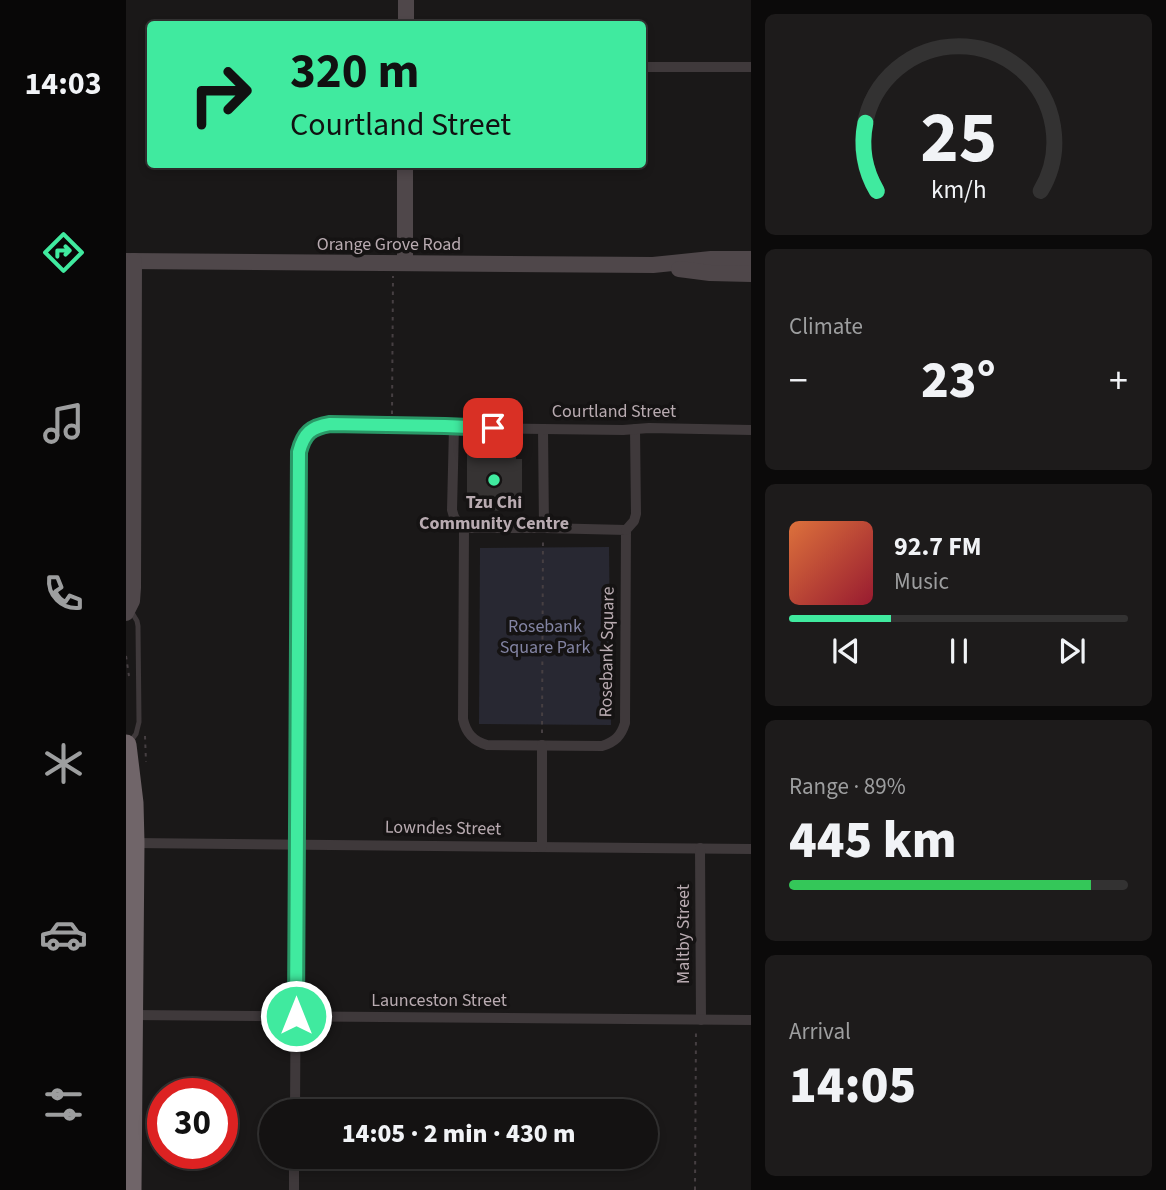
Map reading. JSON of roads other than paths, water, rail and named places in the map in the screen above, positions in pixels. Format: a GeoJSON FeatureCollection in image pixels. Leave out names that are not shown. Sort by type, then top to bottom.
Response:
{"type":"FeatureCollection","features":[{"type":"Feature","properties":{"kind":"highway"},"geometry":{"type":"LineString","coordinates":[[126,746],[133,803],[134,843],[129,1015],[131,1190]]}},
{"type":"Feature","properties":{"kind":"main road"},"geometry":{"type":"LineString","coordinates":[[406,0],[406,21]]}},
{"type":"Feature","properties":{"kind":"main road"},"geometry":{"type":"LineString","coordinates":[[399,263],[405,168]]}},
{"type":"Feature","properties":{"kind":"main road","name":"Orange Grove Road"},"geometry":{"type":"LineString","coordinates":[[130,261],[653,265],[711,259],[751,259]]}},
{"type":"Feature","properties":{"kind":"main road"},"geometry":{"type":"LineString","coordinates":[[127,611],[132,601],[133,588],[130,261]]}},
{"type":"Feature","properties":{"kind":"main road","name":"Orange Grove Road"},"geometry":{"type":"LineString","coordinates":[[653,265],[710,273],[751,274]]}},
{"type":"Feature","properties":{"kind":"street"},"geometry":{"type":"LineString","coordinates":[[646,67],[751,67]]}},
{"type":"Feature","properties":{"kind":"street","name":"Courtland Street"},"geometry":{"type":"LineString","coordinates":[[296,844],[299,452],[303,439],[310,431],[330,424],[751,430]]}},
{"type":"Feature","properties":{"kind":"street","name":"Rosebank Square"},"geometry":{"type":"LineString","coordinates":[[454,426],[453,510],[454,518],[464,528],[465,727],[470,736],[487,745],[542,746],[602,746],[618,739],[625,723],[626,530],[636,514],[635,429]]}},
{"type":"Feature","properties":{"kind":"street"},"geometry":{"type":"LineString","coordinates":[[543,429],[544,527]]}},
{"type":"Feature","properties":{"kind":"street"},"geometry":{"type":"LineString","coordinates":[[464,528],[626,530]]}},
{"type":"Feature","properties":{"kind":"street"},"geometry":{"type":"LineString","coordinates":[[542,746],[542,847]]}},
{"type":"Feature","properties":{"kind":"street","name":"Lowndes Street"},"geometry":{"type":"LineString","coordinates":[[134,843],[751,849]]}},
{"type":"Feature","properties":{"kind":"street"},"geometry":{"type":"LineString","coordinates":[[295,1099],[296,844]]}},
{"type":"Feature","properties":{"kind":"street","name":"Maltby Street"},"geometry":{"type":"LineString","coordinates":[[700,848],[701,1020]]}},
{"type":"Feature","properties":{"kind":"street","name":"Launceston Street"},"geometry":{"type":"LineString","coordinates":[[129,1015],[751,1020]]}},
{"type":"Feature","properties":{"kind":"street"},"geometry":{"type":"LineString","coordinates":[[294,1190],[295,1169]]}},
{"type":"Feature","properties":{"kind":"lane"},"geometry":{"type":"LineString","coordinates":[[126,746],[136,734],[139,722],[138,626],[137,621],[127,611]]}},
{"type":"Feature","properties":{"kind":"place","name":"Tzu Chi Community Centre"},"geometry":{"type":"Point","coordinates":[494,480]}},
{"type":"Feature","properties":{"kind":"park label","name":"Rosebank Square Park"},"geometry":{"type":"Point","coordinates":[545,636]}}]}
